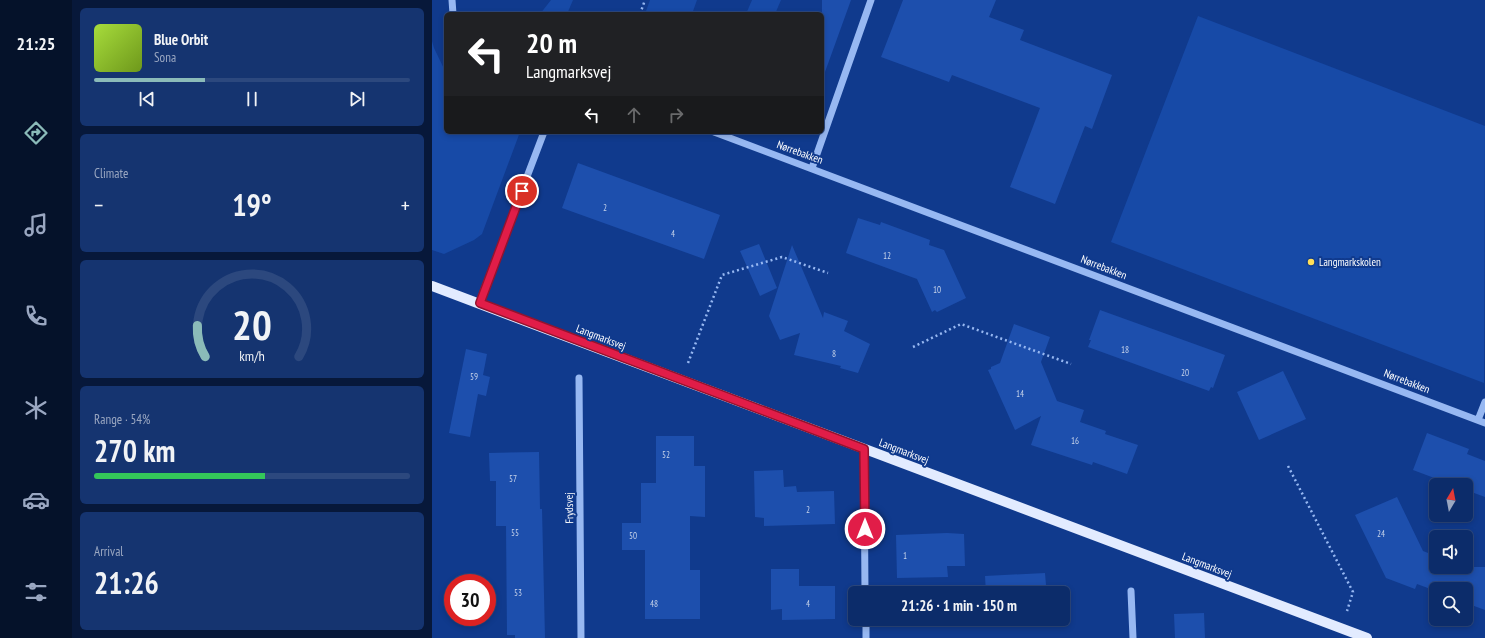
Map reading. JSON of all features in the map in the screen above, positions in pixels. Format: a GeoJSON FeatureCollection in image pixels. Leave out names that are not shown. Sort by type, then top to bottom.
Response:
{"type":"FeatureCollection","features":[{"type":"Feature","properties":{"kind":"main road","name":"Langmarksvej"},"geometry":{"type":"LineString","coordinates":[[432,286],[1367,638]]}},
{"type":"Feature","properties":{"kind":"street"},"geometry":{"type":"LineString","coordinates":[[452,0],[453,12]]}},
{"type":"Feature","properties":{"kind":"street"},"geometry":{"type":"LineString","coordinates":[[824,134],[871,0]]}},
{"type":"Feature","properties":{"kind":"street"},"geometry":{"type":"LineString","coordinates":[[480,303],[543,134]]}},
{"type":"Feature","properties":{"kind":"street","name":"Nørrebakken"},"geometry":{"type":"LineString","coordinates":[[719,134],[1482,421]]}},
{"type":"Feature","properties":{"kind":"street"},"geometry":{"type":"LineString","coordinates":[[812,168],[824,134]]}},
{"type":"Feature","properties":{"kind":"street","name":"Frydsvej"},"geometry":{"type":"LineString","coordinates":[[579,378],[581,638]]}},
{"type":"Feature","properties":{"kind":"street"},"geometry":{"type":"LineString","coordinates":[[1482,421],[1485,402]]}},
{"type":"Feature","properties":{"kind":"street"},"geometry":{"type":"LineString","coordinates":[[864,449],[866,586]]}},
{"type":"Feature","properties":{"kind":"street"},"geometry":{"type":"LineString","coordinates":[[1131,591],[1133,638]]}},
{"type":"Feature","properties":{"kind":"street"},"geometry":{"type":"LineString","coordinates":[[866,626],[866,638]]}},
{"type":"Feature","properties":{"kind":"path"},"geometry":{"type":"LineString","coordinates":[[641,12],[645,0]]}},
{"type":"Feature","properties":{"kind":"path"},"geometry":{"type":"LineString","coordinates":[[681,380],[722,275],[782,257],[828,273]]}},
{"type":"Feature","properties":{"kind":"path"},"geometry":{"type":"LineString","coordinates":[[913,348],[961,324],[1071,364]]}},
{"type":"Feature","properties":{"kind":"path"},"geometry":{"type":"LineString","coordinates":[[1288,466],[1353,592],[1341,628]]}},
{"type":"Feature","properties":{"kind":"shaded area"},"geometry":{"type":"Polygon","coordinates":[[[551,0],[573,0],[568,12],[542,12],[551,0]]]}},
{"type":"Feature","properties":{"kind":"shaded area"},"geometry":{"type":"Polygon","coordinates":[[[650,0],[697,0],[693,12],[646,12],[650,0]]]}},
{"type":"Feature","properties":{"kind":"shaded area"},"geometry":{"type":"Polygon","coordinates":[[[752,0],[781,0],[776,12],[747,12],[752,0]]]}},
{"type":"Feature","properties":{"kind":"shaded area"},"geometry":{"type":"Polygon","coordinates":[[[1198,16],[1485,126],[1484,383],[1111,242],[1198,16]]]}},
{"type":"Feature","properties":{"kind":"shaded area"},"geometry":{"type":"Polygon","coordinates":[[[432,41],[444,69],[444,134],[519,134],[482,234],[474,240],[444,254],[432,250],[432,41]]]}},
{"type":"Feature","properties":{"kind":"building"},"geometry":{"type":"Polygon","coordinates":[[[822,0],[851,0],[825,72],[824,12],[822,12],[822,0]]]}},
{"type":"Feature","properties":{"kind":"building"},"geometry":{"type":"Polygon","coordinates":[[[903,0],[996,0],[989,17],[1024,30],[1020,40],[1112,75],[1092,129],[1085,126],[1055,204],[1010,187],[1040,108],[952,75],[949,82],[881,57],[903,0]]]}},
{"type":"Feature","properties":{"kind":"building"},"geometry":{"type":"Polygon","coordinates":[[[578,163],[720,215],[704,259],[562,208],[578,163]]]}},
{"type":"Feature","properties":{"kind":"building"},"geometry":{"type":"Polygon","coordinates":[[[858,218],[880,225],[881,222],[930,240],[929,245],[944,250],[966,298],[937,312],[935,310],[932,312],[917,279],[846,253],[858,218]]]}},
{"type":"Feature","properties":{"kind":"building"},"geometry":{"type":"Polygon","coordinates":[[[759,244],[777,288],[760,296],[740,251],[759,244]]]}},
{"type":"Feature","properties":{"kind":"building"},"geometry":{"type":"Polygon","coordinates":[[[792,245],[823,318],[824,312],[848,321],[844,331],[870,344],[858,373],[840,368],[841,366],[794,355],[800,333],[780,340],[769,316],[792,245]]]}},
{"type":"Feature","properties":{"kind":"building"},"geometry":{"type":"Polygon","coordinates":[[[1100,310],[1225,355],[1213,388],[1211,387],[1209,391],[1088,347],[1091,340],[1089,340],[1100,310]]]}},
{"type":"Feature","properties":{"kind":"building"},"geometry":{"type":"Polygon","coordinates":[[[1014,324],[1050,337],[1041,362],[1057,401],[1084,410],[1080,422],[1106,431],[1105,434],[1138,445],[1127,474],[1093,462],[1092,465],[1031,445],[1041,416],[1015,430],[988,370],[1000,363],[1014,324]]]}},
{"type":"Feature","properties":{"kind":"building"},"geometry":{"type":"Polygon","coordinates":[[[466,349],[487,354],[483,375],[490,377],[486,396],[478,394],[470,437],[449,433],[466,349]]]}},
{"type":"Feature","properties":{"kind":"building"},"geometry":{"type":"Polygon","coordinates":[[[1283,371],[1306,419],[1259,440],[1237,392],[1283,371]]]}},
{"type":"Feature","properties":{"kind":"building"},"geometry":{"type":"Polygon","coordinates":[[[1427,433],[1469,449],[1467,454],[1485,461],[1485,497],[1473,493],[1473,478],[1434,478],[1413,470],[1427,433]]]}},
{"type":"Feature","properties":{"kind":"building"},"geometry":{"type":"Polygon","coordinates":[[[656,436],[694,436],[694,466],[705,466],[705,517],[690,516],[690,570],[700,570],[700,619],[645,619],[645,550],[622,550],[622,523],[641,523],[641,483],[656,483],[656,436]]]}},
{"type":"Feature","properties":{"kind":"building"},"geometry":{"type":"Polygon","coordinates":[[[539,452],[545,638],[515,638],[515,635],[507,635],[506,526],[496,526],[496,481],[490,481],[489,453],[539,452]]]}},
{"type":"Feature","properties":{"kind":"building"},"geometry":{"type":"Polygon","coordinates":[[[783,470],[784,487],[796,486],[797,492],[834,491],[835,524],[764,526],[764,518],[755,517],[754,471],[783,470]]]}},
{"type":"Feature","properties":{"kind":"building"},"geometry":{"type":"Polygon","coordinates":[[[1397,497],[1423,551],[1429,553],[1429,574],[1473,574],[1473,567],[1485,567],[1485,610],[1473,606],[1473,582],[1429,582],[1429,588],[1417,584],[1415,589],[1386,578],[1355,515],[1397,497]]]}},
{"type":"Feature","properties":{"kind":"building"},"geometry":{"type":"Polygon","coordinates":[[[947,533],[964,534],[965,566],[947,566],[948,577],[897,578],[896,535],[947,533]]]}},
{"type":"Feature","properties":{"kind":"building"},"geometry":{"type":"Polygon","coordinates":[[[771,569],[799,569],[799,586],[835,586],[835,619],[782,620],[782,609],[771,610],[771,569]]]}},
{"type":"Feature","properties":{"kind":"building"},"geometry":{"type":"Polygon","coordinates":[[[1045,573],[1046,585],[1066,586],[986,586],[985,576],[1045,573]]]}},
{"type":"Feature","properties":{"kind":"building"},"geometry":{"type":"Polygon","coordinates":[[[1204,613],[1205,638],[1175,638],[1174,614],[1204,613]]]}},
{"type":"Feature","properties":{"kind":"place","name":"Langmarkskolen"},"geometry":{"type":"Point","coordinates":[1311,262]}},
{"type":"Feature","properties":{"kind":"route"},"geometry":{"type":"LineString","coordinates":[[522,191],[480,303],[864,449],[865,529]]}}]}
